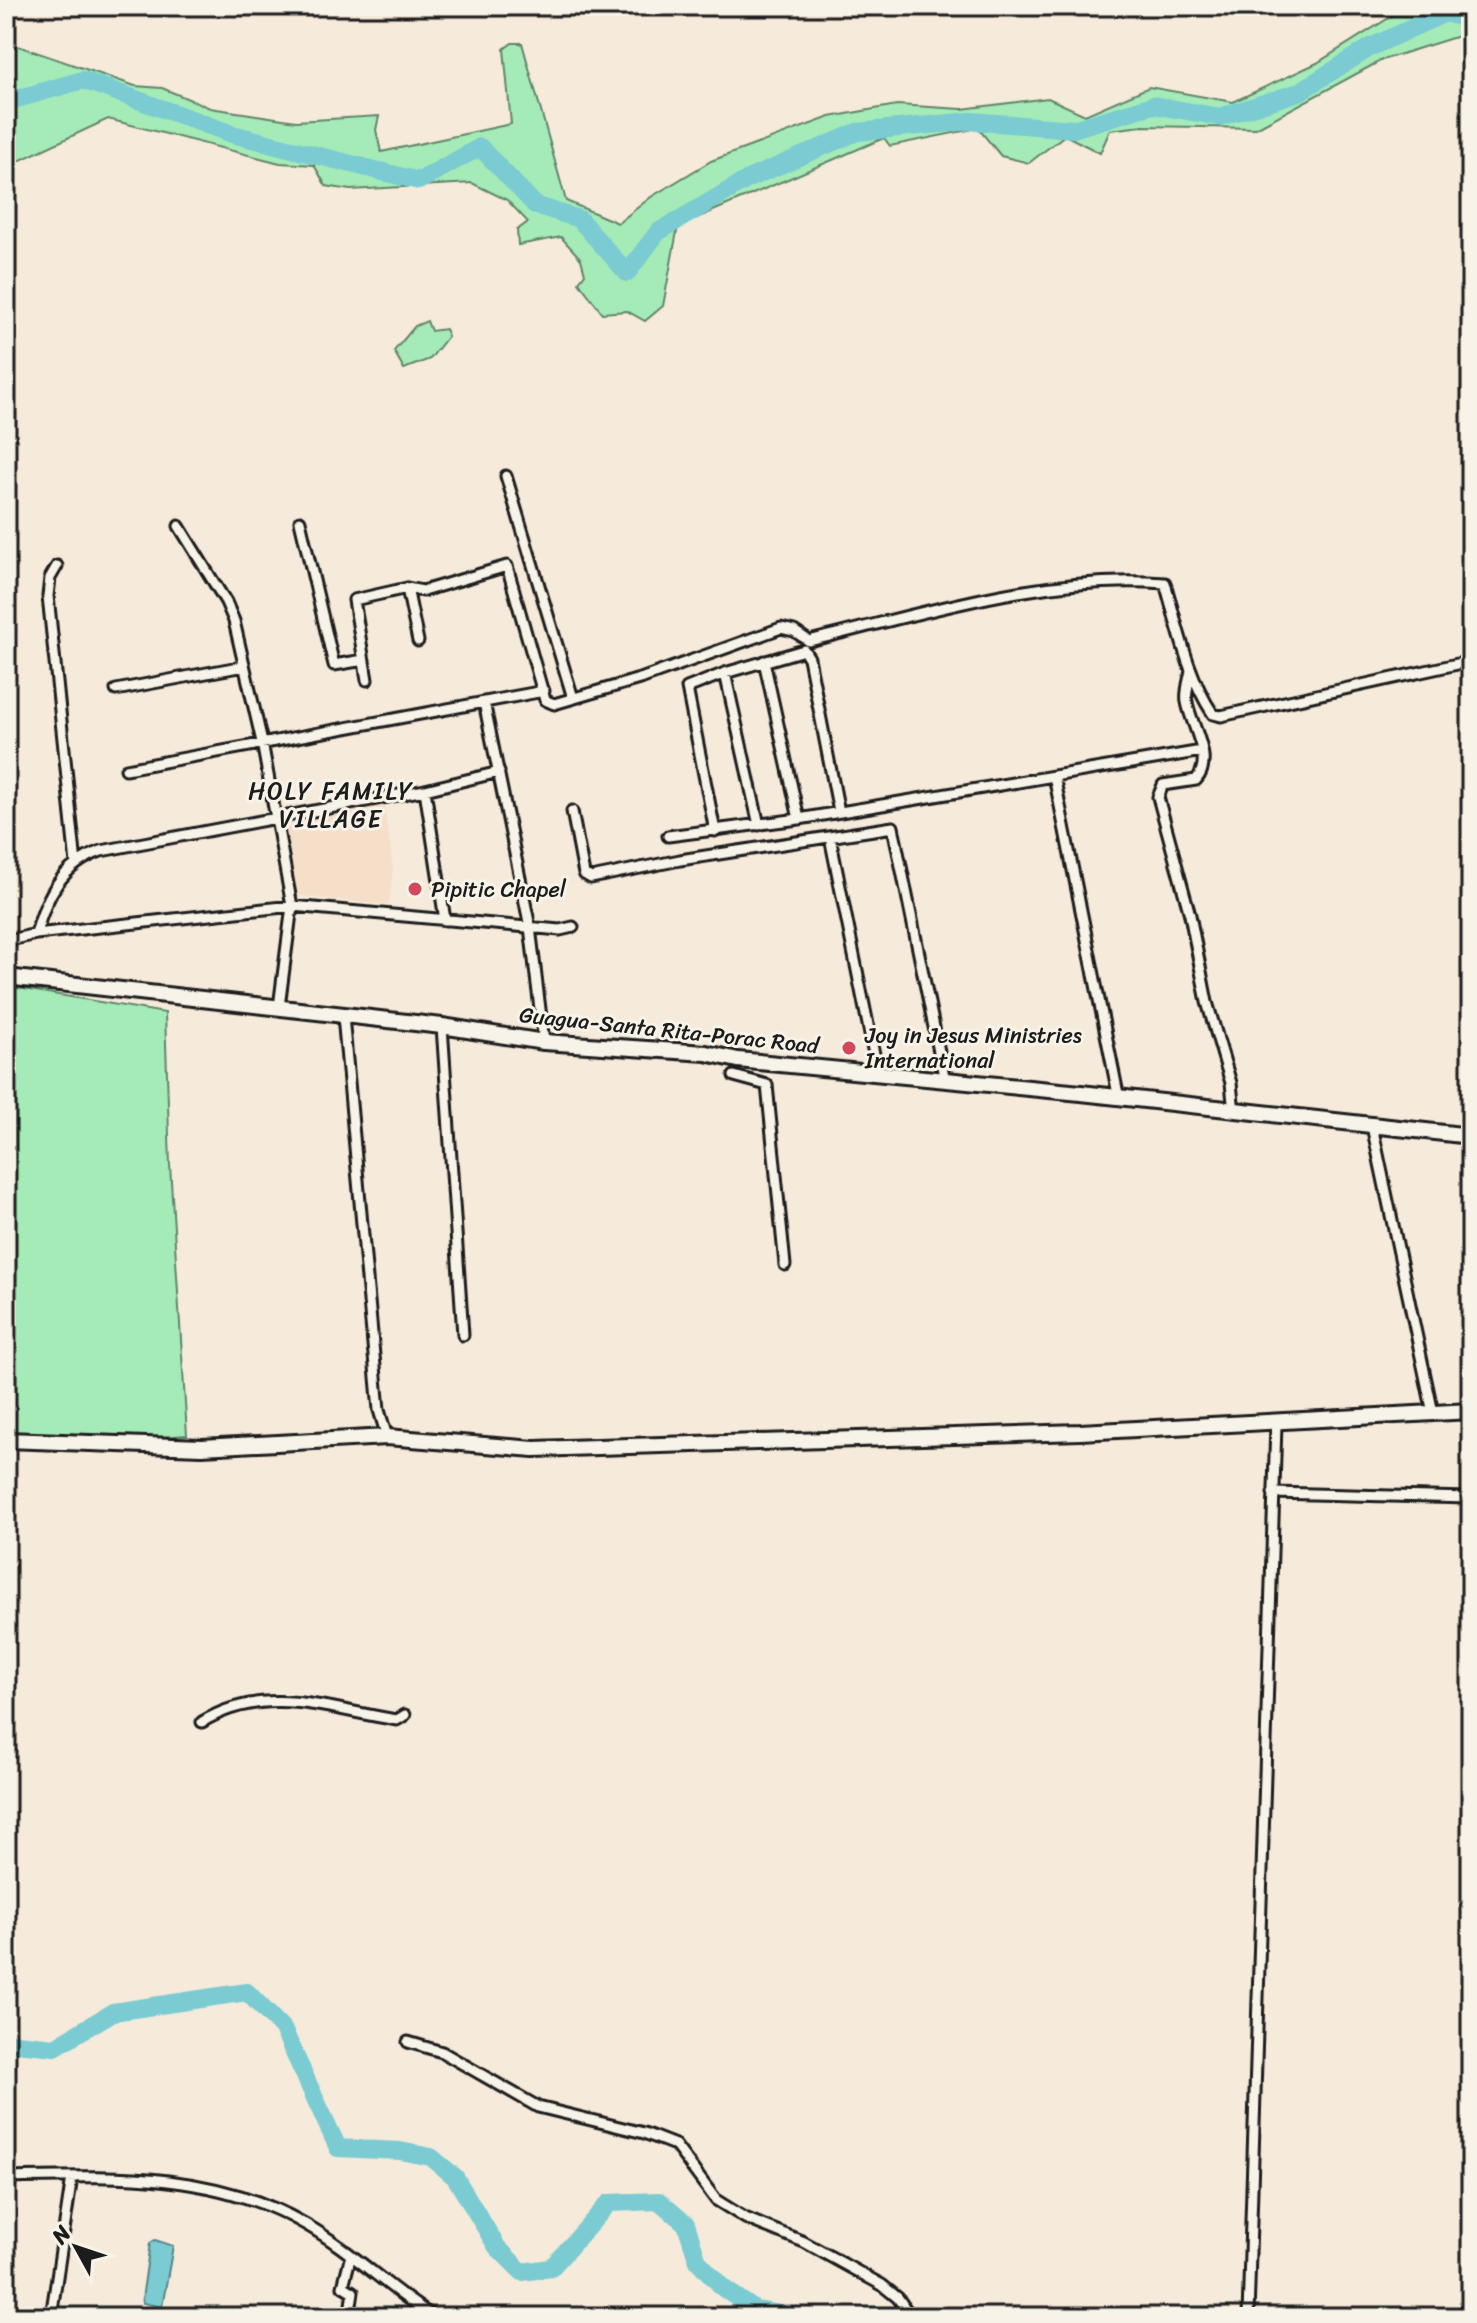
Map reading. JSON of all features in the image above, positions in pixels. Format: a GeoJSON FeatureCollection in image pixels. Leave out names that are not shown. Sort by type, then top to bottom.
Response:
{"type":"FeatureCollection","features":[{"type":"Feature","properties":{"kind":"main road","name":"Guagua-Santa Rita-Porac Road"},"geometry":{"type":"LineString","coordinates":[[6,977],[442,1026],[544,1042],[706,1053],[738,1060],[1471,1136]]}},
{"type":"Feature","properties":{"kind":"main road"},"geometry":{"type":"LineString","coordinates":[[6,1440],[202,1447],[387,1437],[534,1449],[1276,1424],[1471,1411]]}},
{"type":"Feature","properties":{"kind":"street"},"geometry":{"type":"LineString","coordinates":[[506,476],[573,698]]}},
{"type":"Feature","properties":{"kind":"street"},"geometry":{"type":"LineString","coordinates":[[300,521],[334,665],[364,660]]}},
{"type":"Feature","properties":{"kind":"street"},"geometry":{"type":"LineString","coordinates":[[179,526],[226,602],[262,742],[292,906],[279,1007]]}},
{"type":"Feature","properties":{"kind":"street"},"geometry":{"type":"LineString","coordinates":[[57,566],[50,578],[48,596],[76,864]]}},
{"type":"Feature","properties":{"kind":"street"},"geometry":{"type":"LineString","coordinates":[[367,680],[354,600],[407,588],[423,591],[507,566],[548,702],[643,678],[781,628],[794,631],[809,641],[948,604],[1125,580],[1165,583],[1191,671],[1207,705],[1213,714],[1221,716],[1471,661]]}},
{"type":"Feature","properties":{"kind":"street"},"geometry":{"type":"LineString","coordinates":[[407,588],[418,641]]}},
{"type":"Feature","properties":{"kind":"street"},"geometry":{"type":"LineString","coordinates":[[715,831],[686,692],[690,686],[725,673],[799,651],[807,653],[839,812]]}},
{"type":"Feature","properties":{"kind":"street"},"geometry":{"type":"LineString","coordinates":[[764,661],[799,819]]}},
{"type":"Feature","properties":{"kind":"street"},"geometry":{"type":"LineString","coordinates":[[116,690],[244,666]]}},
{"type":"Feature","properties":{"kind":"street"},"geometry":{"type":"LineString","coordinates":[[1191,671],[1186,698],[1202,751],[1203,767],[1196,780],[1163,785],[1158,790],[1190,915],[1207,1002],[1231,1083],[1234,1112]]}},
{"type":"Feature","properties":{"kind":"street"},"geometry":{"type":"LineString","coordinates":[[725,673],[759,825]]}},
{"type":"Feature","properties":{"kind":"street"},"geometry":{"type":"LineString","coordinates":[[126,769],[544,691]]}},
{"type":"Feature","properties":{"kind":"street"},"geometry":{"type":"LineString","coordinates":[[484,702],[530,927],[544,1042]]}},
{"type":"Feature","properties":{"kind":"street"},"geometry":{"type":"LineString","coordinates":[[1190,715],[1207,705]]}},
{"type":"Feature","properties":{"kind":"street"},"geometry":{"type":"LineString","coordinates":[[668,836],[799,819],[1202,751]]}},
{"type":"Feature","properties":{"kind":"street"},"geometry":{"type":"LineString","coordinates":[[36,934],[50,892],[76,864],[115,847],[425,790],[499,772]]}},
{"type":"Feature","properties":{"kind":"street"},"geometry":{"type":"LineString","coordinates":[[1054,776],[1119,1099]]}},
{"type":"Feature","properties":{"kind":"street"},"geometry":{"type":"LineString","coordinates":[[425,790],[445,920]]}},
{"type":"Feature","properties":{"kind":"street"},"geometry":{"type":"LineString","coordinates":[[572,811],[587,877],[893,827],[945,1081]]}},
{"type":"Feature","properties":{"kind":"street"},"geometry":{"type":"LineString","coordinates":[[830,837],[878,1074]]}},
{"type":"Feature","properties":{"kind":"street"},"geometry":{"type":"LineString","coordinates":[[6,941],[36,934],[292,906],[560,930],[573,927]]}},
{"type":"Feature","properties":{"kind":"street"},"geometry":{"type":"LineString","coordinates":[[343,1016],[379,1410],[387,1437]]}},
{"type":"Feature","properties":{"kind":"street"},"geometry":{"type":"LineString","coordinates":[[442,1026],[463,1335]]}},
{"type":"Feature","properties":{"kind":"street"},"geometry":{"type":"LineString","coordinates":[[734,1076],[767,1085],[785,1265]]}},
{"type":"Feature","properties":{"kind":"street"},"geometry":{"type":"LineString","coordinates":[[1372,1126],[1433,1413]]}},
{"type":"Feature","properties":{"kind":"street"},"geometry":{"type":"LineString","coordinates":[[1248,2317],[1276,1424]]}},
{"type":"Feature","properties":{"kind":"street"},"geometry":{"type":"LineString","coordinates":[[1273,1493],[1469,1498]]}},
{"type":"Feature","properties":{"kind":"street"},"geometry":{"type":"LineString","coordinates":[[202,1722],[226,1707],[262,1701],[320,1703],[397,1720],[405,1715]]}},
{"type":"Feature","properties":{"kind":"street"},"geometry":{"type":"LineString","coordinates":[[408,2042],[442,2052],[538,2107],[644,2133],[675,2145],[716,2200],[745,2218],[804,2242],[873,2280],[898,2298],[911,2317]]}},
{"type":"Feature","properties":{"kind":"street"},"geometry":{"type":"LineString","coordinates":[[6,2178],[111,2174],[181,2182],[224,2192],[297,2219],[434,2317]]}},
{"type":"Feature","properties":{"kind":"street"},"geometry":{"type":"LineString","coordinates":[[51,2317],[72,2177]]}},
{"type":"Feature","properties":{"kind":"street"},"geometry":{"type":"LineString","coordinates":[[351,2255],[343,2286],[353,2292],[351,2305]]}},
{"type":"Feature","properties":{"kind":"shaded area"},"geometry":{"type":"Polygon","coordinates":[[[384,802],[393,869],[389,905],[297,896],[283,822],[384,802]]]}},
{"type":"Feature","properties":{"kind":"green space"},"geometry":{"type":"Polygon","coordinates":[[[1427,6],[1467,6],[1465,34],[1382,60],[1256,128],[1142,126],[1110,130],[1100,153],[1065,135],[1029,163],[1001,156],[978,128],[890,146],[884,138],[678,226],[663,306],[645,321],[627,311],[602,313],[579,282],[585,274],[581,259],[561,237],[518,245],[517,230],[528,222],[507,200],[472,183],[350,190],[326,186],[314,165],[280,163],[108,119],[6,167],[6,35],[12,44],[135,86],[162,88],[210,108],[296,121],[379,116],[376,130],[381,152],[511,124],[504,49],[512,43],[522,43],[566,201],[618,223],[651,197],[711,161],[830,117],[897,105],[962,109],[1048,98],[1085,115],[1149,87],[1233,102],[1317,63],[1400,11],[1427,6]]]}},
{"type":"Feature","properties":{"kind":"green space"},"geometry":{"type":"Polygon","coordinates":[[[427,321],[431,331],[445,329],[448,336],[430,359],[404,369],[394,351],[415,326],[427,321]]]}},
{"type":"Feature","properties":{"kind":"green space"},"geometry":{"type":"Polygon","coordinates":[[[6,986],[165,1013],[170,1165],[187,1435],[147,1438],[6,1435],[6,986]]]}},
{"type":"Feature","properties":{"kind":"water"},"geometry":{"type":"Polygon","coordinates":[[[155,2240],[173,2246],[162,2307],[143,2303],[142,2299],[150,2243],[155,2240]]]}},
{"type":"Feature","properties":{"kind":"waterway"},"geometry":{"type":"LineString","coordinates":[[6,102],[83,80],[232,134],[419,181],[480,147],[535,205],[579,219],[627,273],[658,232],[750,178],[857,132],[971,121],[1073,129],[1153,105],[1220,117],[1299,92],[1371,47],[1445,13],[1471,20]]}},
{"type":"Feature","properties":{"kind":"waterway"},"geometry":{"type":"LineString","coordinates":[[6,2042],[55,2047],[113,2012],[247,1992],[283,2029],[338,2148],[400,2151],[431,2157],[455,2177],[497,2247],[522,2272],[551,2268],[609,2203],[659,2201],[686,2224],[698,2261],[723,2288],[755,2310],[798,2317]]}},
{"type":"Feature","properties":{"kind":"place","name":"Pipitic Chapel"},"geometry":{"type":"Point","coordinates":[415,889]}},
{"type":"Feature","properties":{"kind":"place","name":"Joy in Jesus Ministries International"},"geometry":{"type":"Point","coordinates":[849,1048]}},
{"type":"Feature","properties":{"kind":"district","name":"HOLY FAMILY VILLAGE"},"geometry":{"type":"Point","coordinates":[331,805]}}]}
